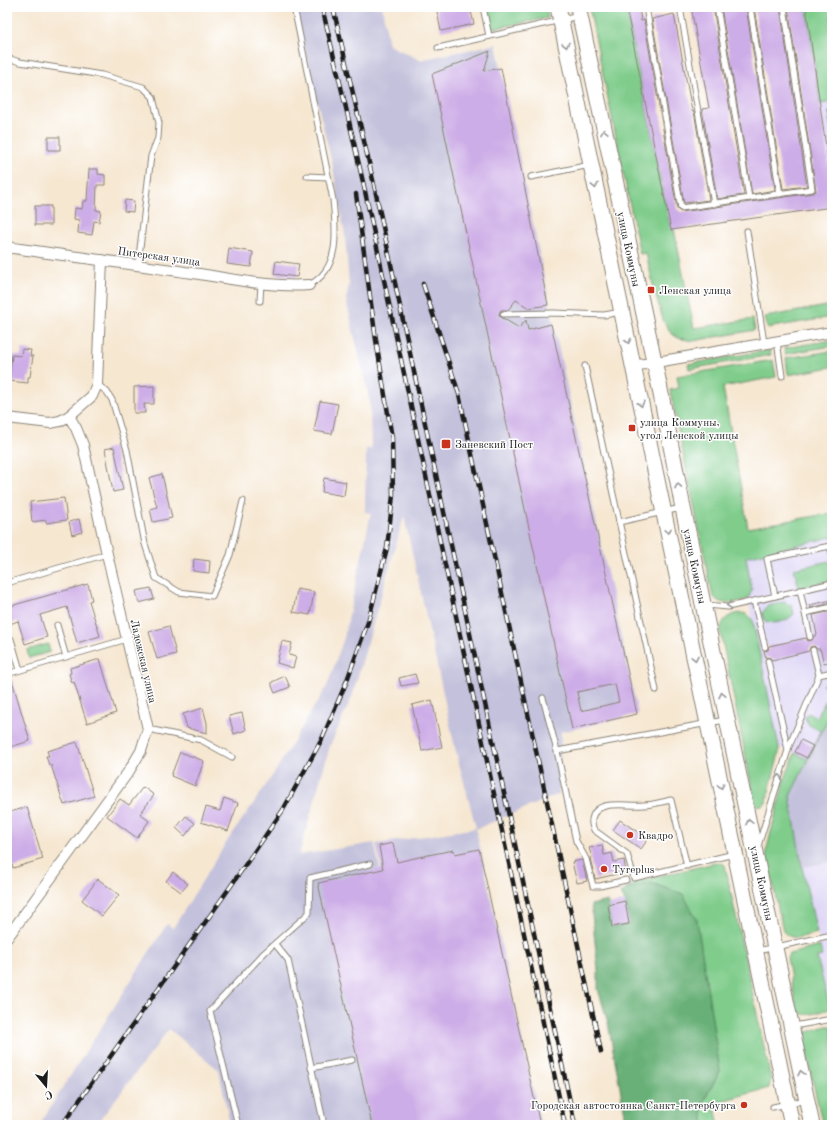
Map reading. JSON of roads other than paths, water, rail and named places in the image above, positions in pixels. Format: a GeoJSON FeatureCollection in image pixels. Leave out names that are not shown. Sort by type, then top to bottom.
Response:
{"type":"FeatureCollection","features":[{"type":"Feature","properties":{"kind":"street","name":"улица Коммуны"},"geometry":{"type":"LineString","coordinates":[[579,12],[654,362],[683,508],[812,1125]]}},
{"type":"Feature","properties":{"kind":"street","name":"улица Коммуны"},"geometry":{"type":"LineString","coordinates":[[559,14],[792,1125]]}},
{"type":"Feature","properties":{"kind":"street","name":"Питерская улица"},"geometry":{"type":"LineString","coordinates":[[7,248],[260,283],[285,286],[308,285]]}},
{"type":"Feature","properties":{"kind":"street"},"geometry":{"type":"LineString","coordinates":[[7,418],[50,423],[60,421],[69,416],[92,396],[97,384],[102,260]]}},
{"type":"Feature","properties":{"kind":"street"},"geometry":{"type":"LineString","coordinates":[[633,366],[832,332]]}},
{"type":"Feature","properties":{"kind":"street","name":"Ладожская улица"},"geometry":{"type":"LineString","coordinates":[[69,416],[83,445],[148,729]]}},
{"type":"Feature","properties":{"kind":"street"},"geometry":{"type":"LineString","coordinates":[[7,938],[129,771],[141,751],[148,729]]}},
{"type":"Feature","properties":{"kind":"lane"},"geometry":{"type":"LineString","coordinates":[[294,7],[333,200],[336,228],[333,253],[326,272],[316,281],[308,285]]}},
{"type":"Feature","properties":{"kind":"lane"},"geometry":{"type":"LineString","coordinates":[[483,7],[489,36]]}},
{"type":"Feature","properties":{"kind":"lane"},"geometry":{"type":"LineString","coordinates":[[646,7],[681,208],[812,189],[784,7]]}},
{"type":"Feature","properties":{"kind":"lane"},"geometry":{"type":"LineString","coordinates":[[680,7],[714,204]]}},
{"type":"Feature","properties":{"kind":"lane"},"geometry":{"type":"LineString","coordinates":[[717,7],[749,198]]}},
{"type":"Feature","properties":{"kind":"lane"},"geometry":{"type":"LineString","coordinates":[[750,7],[780,194]]}},
{"type":"Feature","properties":{"kind":"lane"},"geometry":{"type":"LineString","coordinates":[[438,48],[489,36],[559,14],[579,12]]}},
{"type":"Feature","properties":{"kind":"lane"},"geometry":{"type":"LineString","coordinates":[[7,58],[20,62],[102,75],[143,87],[153,97],[159,124],[158,138],[151,156],[138,265]]}},
{"type":"Feature","properties":{"kind":"lane"},"geometry":{"type":"LineString","coordinates":[[832,109],[830,109],[832,122]]}},
{"type":"Feature","properties":{"kind":"lane"},"geometry":{"type":"LineString","coordinates":[[531,177],[591,165]]}},
{"type":"Feature","properties":{"kind":"lane"},"geometry":{"type":"LineString","coordinates":[[308,176],[328,176]]}},
{"type":"Feature","properties":{"kind":"lane"},"geometry":{"type":"LineString","coordinates":[[747,231],[764,343]]}},
{"type":"Feature","properties":{"kind":"lane"},"geometry":{"type":"LineString","coordinates":[[260,283],[260,301]]}},
{"type":"Feature","properties":{"kind":"lane"},"geometry":{"type":"LineString","coordinates":[[503,314],[550,313],[604,316],[622,312]]}},
{"type":"Feature","properties":{"kind":"lane"},"geometry":{"type":"LineString","coordinates":[[777,341],[782,376]]}},
{"type":"Feature","properties":{"kind":"lane"},"geometry":{"type":"LineString","coordinates":[[585,366],[656,690]]}},
{"type":"Feature","properties":{"kind":"lane"},"geometry":{"type":"LineString","coordinates":[[97,384],[107,392],[112,400],[127,450],[145,544],[156,578],[179,592],[212,596],[230,555],[243,501]]}},
{"type":"Feature","properties":{"kind":"lane"},"geometry":{"type":"LineString","coordinates":[[619,522],[683,508]]}},
{"type":"Feature","properties":{"kind":"lane"},"geometry":{"type":"LineString","coordinates":[[775,596],[767,559],[830,546],[832,554]]}},
{"type":"Feature","properties":{"kind":"lane"},"geometry":{"type":"LineString","coordinates":[[7,583],[107,554]]}},
{"type":"Feature","properties":{"kind":"lane"},"geometry":{"type":"LineString","coordinates":[[703,604],[728,606],[832,583]]}},
{"type":"Feature","properties":{"kind":"lane"},"geometry":{"type":"LineString","coordinates":[[800,590],[810,637]]}},
{"type":"Feature","properties":{"kind":"lane"},"geometry":{"type":"LineString","coordinates":[[754,601],[765,647]]}},
{"type":"Feature","properties":{"kind":"lane"},"geometry":{"type":"LineString","coordinates":[[805,613],[832,607]]}},
{"type":"Feature","properties":{"kind":"lane"},"geometry":{"type":"LineString","coordinates":[[57,625],[66,657]]}},
{"type":"Feature","properties":{"kind":"lane"},"geometry":{"type":"LineString","coordinates":[[11,639],[20,670]]}},
{"type":"Feature","properties":{"kind":"lane"},"geometry":{"type":"LineString","coordinates":[[7,674],[127,639]]}},
{"type":"Feature","properties":{"kind":"lane"},"geometry":{"type":"LineString","coordinates":[[756,854],[788,750],[819,675],[814,650]]}},
{"type":"Feature","properties":{"kind":"lane"},"geometry":{"type":"LineString","coordinates":[[768,661],[788,750]]}},
{"type":"Feature","properties":{"kind":"lane"},"geometry":{"type":"LineString","coordinates":[[819,675],[832,672]]}},
{"type":"Feature","properties":{"kind":"lane"},"geometry":{"type":"LineString","coordinates":[[543,698],[557,751],[576,841],[586,859],[593,886],[600,886],[626,880]]}},
{"type":"Feature","properties":{"kind":"lane"},"geometry":{"type":"LineString","coordinates":[[557,751],[728,720]]}},
{"type":"Feature","properties":{"kind":"lane"},"geometry":{"type":"LineString","coordinates":[[148,729],[201,740],[232,757]]}},
{"type":"Feature","properties":{"kind":"lane"},"geometry":{"type":"LineString","coordinates":[[687,866],[671,800],[644,805],[604,806],[594,812],[591,825],[594,830],[627,854],[634,878],[687,866],[736,854]]}},
{"type":"Feature","properties":{"kind":"lane"},"geometry":{"type":"LineString","coordinates":[[238,1125],[210,1011],[264,954],[309,913],[310,878],[370,864]]}},
{"type":"Feature","properties":{"kind":"lane"},"geometry":{"type":"LineString","coordinates":[[756,951],[832,935]]}},
{"type":"Feature","properties":{"kind":"lane"},"geometry":{"type":"LineString","coordinates":[[275,944],[288,960],[324,1125]]}},
{"type":"Feature","properties":{"kind":"lane"},"geometry":{"type":"LineString","coordinates":[[792,1027],[832,1019]]}},
{"type":"Feature","properties":{"kind":"lane"},"geometry":{"type":"LineString","coordinates":[[311,1068],[352,1060]]}},
{"type":"Feature","properties":{"kind":"lane"},"geometry":{"type":"LineString","coordinates":[[773,1107],[807,1100]]}},
{"type":"Feature","properties":{"kind":"railway"},"geometry":{"type":"LineString","coordinates":[[322,7],[363,182],[565,1125]]}},
{"type":"Feature","properties":{"kind":"railway"},"geometry":{"type":"LineString","coordinates":[[333,7],[373,180],[575,1125]]}},
{"type":"Feature","properties":{"kind":"railway"},"geometry":{"type":"LineString","coordinates":[[62,1125],[283,810],[322,739],[346,683],[368,622],[387,548],[393,495],[392,438],[376,340],[356,194]]}},
{"type":"Feature","properties":{"kind":"railway"},"geometry":{"type":"LineString","coordinates":[[423,284],[459,394],[601,1052]]}},
{"type":"Feature","properties":{"kind":"place","name":"Ленская улица"},"geometry":{"type":"Point","coordinates":[651,290]}},
{"type":"Feature","properties":{"kind":"place","name":"улица Коммуны, угол Ленской улицы"},"geometry":{"type":"Point","coordinates":[632,428]}},
{"type":"Feature","properties":{"kind":"place","name":"Заневский Пост"},"geometry":{"type":"Point","coordinates":[446,444]}},
{"type":"Feature","properties":{"kind":"place","name":"Квадро"},"geometry":{"type":"Point","coordinates":[630,835]}},
{"type":"Feature","properties":{"kind":"place","name":"Tyreplus"},"geometry":{"type":"Point","coordinates":[604,869]}},
{"type":"Feature","properties":{"kind":"place","name":"Городская автостоянка Санкт-Петербурга"},"geometry":{"type":"Point","coordinates":[744,1105]}}]}
